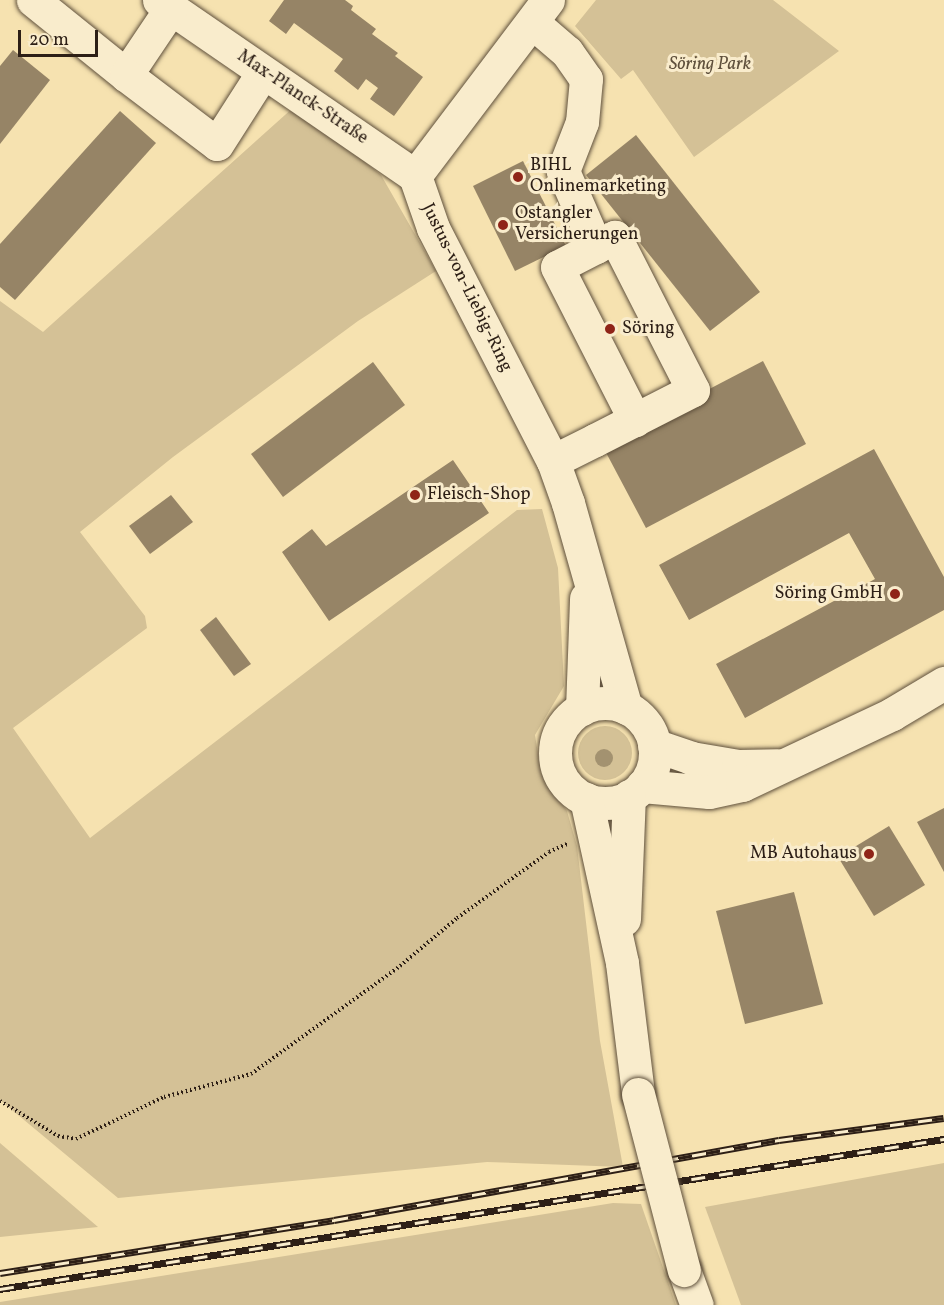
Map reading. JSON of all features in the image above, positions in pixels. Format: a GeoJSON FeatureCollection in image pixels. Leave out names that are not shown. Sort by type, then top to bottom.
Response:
{"type":"FeatureCollection","features":[{"type":"Feature","properties":{"kind":"street"},"geometry":{"type":"LineString","coordinates":[[31,1],[217,144],[263,72]]}},
{"type":"Feature","properties":{"kind":"street"},"geometry":{"type":"LineString","coordinates":[[126,75],[165,4]]}},
{"type":"Feature","properties":{"kind":"street","name":"Max-Planck-Straße"},"geometry":{"type":"LineString","coordinates":[[165,4],[415,176]]}},
{"type":"Feature","properties":{"kind":"street"},"geometry":{"type":"LineString","coordinates":[[415,176],[540,11],[586,79],[582,122],[563,171],[596,247]]}},
{"type":"Feature","properties":{"kind":"street","name":"Justus-von-Liebig-Ring"},"geometry":{"type":"LineString","coordinates":[[415,176],[433,228],[553,461],[626,708]]}},
{"type":"Feature","properties":{"kind":"street"},"geometry":{"type":"LineString","coordinates":[[553,461],[634,420],[693,390],[615,237],[556,267],[634,420]]}},
{"type":"Feature","properties":{"kind":"street","name":"Justus-von-Liebig-Ring"},"geometry":{"type":"LineString","coordinates":[[582,708],[586,570]]}},
{"type":"Feature","properties":{"kind":"street"},"geometry":{"type":"LineString","coordinates":[[622,963],[636,791],[654,761],[654,745],[644,723],[626,708],[611,703],[582,708],[565,722],[555,754],[558,770],[566,785],[586,799],[611,803],[636,791],[718,791],[742,786],[892,714],[944,683]]}},
{"type":"Feature","properties":{"kind":"street"},"geometry":{"type":"LineString","coordinates":[[654,745],[691,758],[738,766],[788,764]]}},
{"type":"Feature","properties":{"kind":"street"},"geometry":{"type":"LineString","coordinates":[[586,799],[622,963],[638,1094],[684,1270],[697,1305]]}},
{"type":"Feature","properties":{"kind":"path"},"geometry":{"type":"LineString","coordinates":[[0,1101],[58,1136],[76,1139],[164,1097],[251,1074],[400,966],[509,879],[549,852],[578,839]]}},
{"type":"Feature","properties":{"kind":"green space","name":"Söring Park"},"geometry":{"type":"Polygon","coordinates":[[[596,0],[773,0],[839,51],[694,157],[633,70],[621,79],[575,26],[596,0]]]}},
{"type":"Feature","properties":{"kind":"green space"},"geometry":{"type":"Polygon","coordinates":[[[295,106],[381,175],[436,271],[358,321],[173,457],[80,532],[145,616],[147,628],[13,728],[90,838],[517,510],[542,509],[558,568],[564,686],[535,735],[541,773],[567,811],[577,846],[600,1041],[623,1167],[487,1162],[118,1198],[0,1100],[0,301],[43,332],[295,106]]]}},
{"type":"Feature","properties":{"kind":"green space"},"geometry":{"type":"Polygon","coordinates":[[[605,726],[615,728],[624,734],[630,743],[632,753],[630,763],[624,772],[615,778],[605,780],[595,778],[586,772],[580,763],[578,753],[580,743],[586,734],[595,728],[605,726]]]}},
{"type":"Feature","properties":{"kind":"green space"},"geometry":{"type":"Polygon","coordinates":[[[0,1143],[98,1227],[0,1237],[0,1143]]]}},
{"type":"Feature","properties":{"kind":"green space"},"geometry":{"type":"Polygon","coordinates":[[[944,1163],[944,1305],[741,1305],[705,1207],[944,1163]]]}},
{"type":"Feature","properties":{"kind":"green space"},"geometry":{"type":"Polygon","coordinates":[[[613,1203],[641,1204],[676,1305],[0,1305],[0,1302],[613,1203]]]}},
{"type":"Feature","properties":{"kind":"building"},"geometry":{"type":"Polygon","coordinates":[[[284,0],[345,0],[353,6],[351,10],[376,29],[372,34],[398,53],[395,56],[423,77],[394,116],[370,99],[378,88],[366,79],[358,90],[334,71],[343,59],[294,23],[286,34],[269,21],[284,0]]]}},
{"type":"Feature","properties":{"kind":"building"},"geometry":{"type":"Polygon","coordinates":[[[13,50],[50,80],[0,144],[0,66],[13,50]]]}},
{"type":"Feature","properties":{"kind":"building"},"geometry":{"type":"Polygon","coordinates":[[[120,111],[156,143],[15,300],[0,287],[0,244],[120,111]]]}},
{"type":"Feature","properties":{"kind":"building"},"geometry":{"type":"Polygon","coordinates":[[[636,135],[760,292],[710,331],[586,175],[636,135]]]}},
{"type":"Feature","properties":{"kind":"building"},"geometry":{"type":"Polygon","coordinates":[[[523,161],[566,246],[515,271],[473,186],[523,161]]]}},
{"type":"Feature","properties":{"kind":"building"},"geometry":{"type":"Polygon","coordinates":[[[763,361],[806,444],[646,528],[602,445],[763,361]]]}},
{"type":"Feature","properties":{"kind":"building"},"geometry":{"type":"Polygon","coordinates":[[[373,362],[405,405],[283,497],[251,454],[373,362]]]}},
{"type":"Feature","properties":{"kind":"building","name":"Söring GmbH"},"geometry":{"type":"Polygon","coordinates":[[[874,449],[944,577],[944,610],[745,718],[716,664],[875,579],[849,533],[689,620],[659,565],[874,449]]]}},
{"type":"Feature","properties":{"kind":"building"},"geometry":{"type":"Polygon","coordinates":[[[453,460],[489,513],[329,621],[282,552],[312,529],[326,546],[453,460]]]}},
{"type":"Feature","properties":{"kind":"building"},"geometry":{"type":"Polygon","coordinates":[[[171,495],[193,522],[150,554],[129,526],[171,495]]]}},
{"type":"Feature","properties":{"kind":"building"},"geometry":{"type":"Polygon","coordinates":[[[216,617],[251,664],[234,676],[200,630],[216,617]]]}},
{"type":"Feature","properties":{"kind":"building"},"geometry":{"type":"Polygon","coordinates":[[[944,808],[944,872],[917,822],[944,808]]]}},
{"type":"Feature","properties":{"kind":"building"},"geometry":{"type":"Polygon","coordinates":[[[889,826],[925,885],[874,916],[838,857],[889,826]]]}},
{"type":"Feature","properties":{"kind":"building"},"geometry":{"type":"Polygon","coordinates":[[[794,892],[823,1004],[745,1024],[716,911],[794,892]]]}},
{"type":"Feature","properties":{"kind":"railway"},"geometry":{"type":"LineString","coordinates":[[0,1273],[334,1220],[779,1140],[944,1118]]}},
{"type":"Feature","properties":{"kind":"railway"},"geometry":{"type":"LineString","coordinates":[[0,1289],[944,1139]]}},
{"type":"Feature","properties":{"kind":"place","name":"BIHL Onlinemarketing"},"geometry":{"type":"Point","coordinates":[518,177]}},
{"type":"Feature","properties":{"kind":"place","name":"Ostangler Versicherungen"},"geometry":{"type":"Point","coordinates":[503,225]}},
{"type":"Feature","properties":{"kind":"place","name":"Söring"},"geometry":{"type":"Point","coordinates":[610,329]}},
{"type":"Feature","properties":{"kind":"place","name":"Fleisch-Shop"},"geometry":{"type":"Point","coordinates":[415,495]}},
{"type":"Feature","properties":{"kind":"place","name":"Söring GmbH"},"geometry":{"type":"Point","coordinates":[895,594]}},
{"type":"Feature","properties":{"kind":"place","name":"MB Autohaus"},"geometry":{"type":"Point","coordinates":[869,854]}}]}
